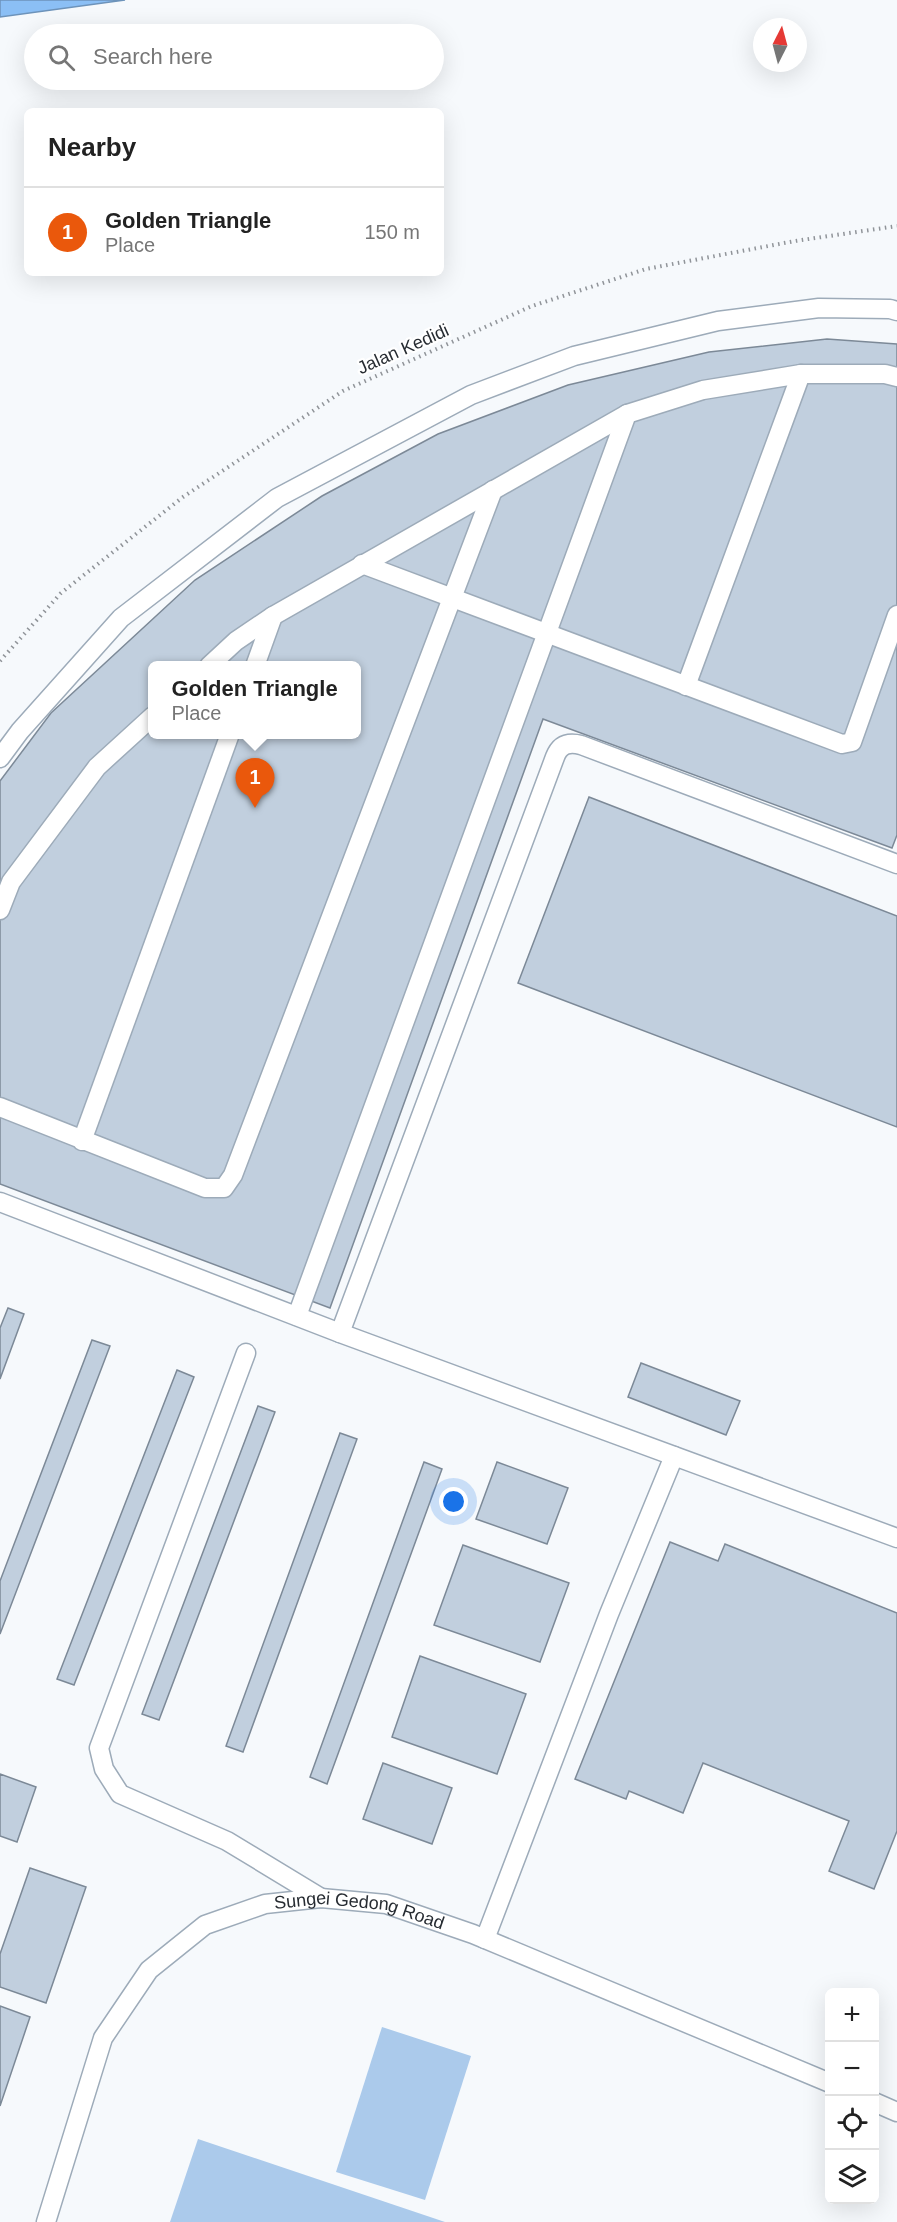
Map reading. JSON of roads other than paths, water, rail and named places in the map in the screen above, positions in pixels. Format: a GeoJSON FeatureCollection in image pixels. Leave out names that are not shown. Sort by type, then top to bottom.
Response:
{"type":"FeatureCollection","features":[{"type":"Feature","properties":{"kind":"lane"},"geometry":{"type":"LineString","coordinates":[[0,758],[20,731],[121,618],[194,561],[277,498],[471,395],[574,356],[718,321],[819,308],[897,311]]}},
{"type":"Feature","properties":{"kind":"lane"},"geometry":{"type":"LineString","coordinates":[[686,686],[801,374]]}},
{"type":"Feature","properties":{"kind":"lane"},"geometry":{"type":"LineString","coordinates":[[214,661],[236,641],[273,616],[627,414],[703,390],[801,374],[885,374],[897,377]]}},
{"type":"Feature","properties":{"kind":"lane"},"geometry":{"type":"LineString","coordinates":[[297,1316],[627,414]]}},
{"type":"Feature","properties":{"kind":"lane"},"geometry":{"type":"LineString","coordinates":[[0,1107],[205,1188],[224,1188],[233,1175],[493,490]]}},
{"type":"Feature","properties":{"kind":"lane"},"geometry":{"type":"LineString","coordinates":[[362,564],[842,744],[852,742],[897,615]]}},
{"type":"Feature","properties":{"kind":"lane"},"geometry":{"type":"LineString","coordinates":[[257,661],[273,616]]}},
{"type":"Feature","properties":{"kind":"lane"},"geometry":{"type":"LineString","coordinates":[[0,910],[11,882],[97,766],[148,720]]}},
{"type":"Feature","properties":{"kind":"lane"},"geometry":{"type":"LineString","coordinates":[[82,1141],[229,739]]}},
{"type":"Feature","properties":{"kind":"lane"},"geometry":{"type":"LineString","coordinates":[[340,1333],[555,757],[562,746],[573,743],[581,745],[897,864]]}},
{"type":"Feature","properties":{"kind":"lane"},"geometry":{"type":"LineString","coordinates":[[0,1202],[340,1333],[897,1538]]}},
{"type":"Feature","properties":{"kind":"lane"},"geometry":{"type":"LineString","coordinates":[[246,1353],[99,1748],[104,1769],[120,1794],[227,1841],[321,1898]]}},
{"type":"Feature","properties":{"kind":"lane"},"geometry":{"type":"LineString","coordinates":[[485,1939],[609,1614],[674,1456]]}},
{"type":"Feature","properties":{"kind":"lane","name":"Sungei Gedong Road"},"geometry":{"type":"LineString","coordinates":[[46,2222],[103,2038],[149,1970],[205,1925],[265,1904],[321,1898],[386,1904],[485,1939],[825,2082]]}},
{"type":"Feature","properties":{"kind":"lane"},"geometry":{"type":"LineString","coordinates":[[879,2104],[897,2112]]}},
{"type":"Feature","properties":{"kind":"place","name":"Golden Triangle"},"geometry":{"type":"Point","coordinates":[255,808]}}]}
